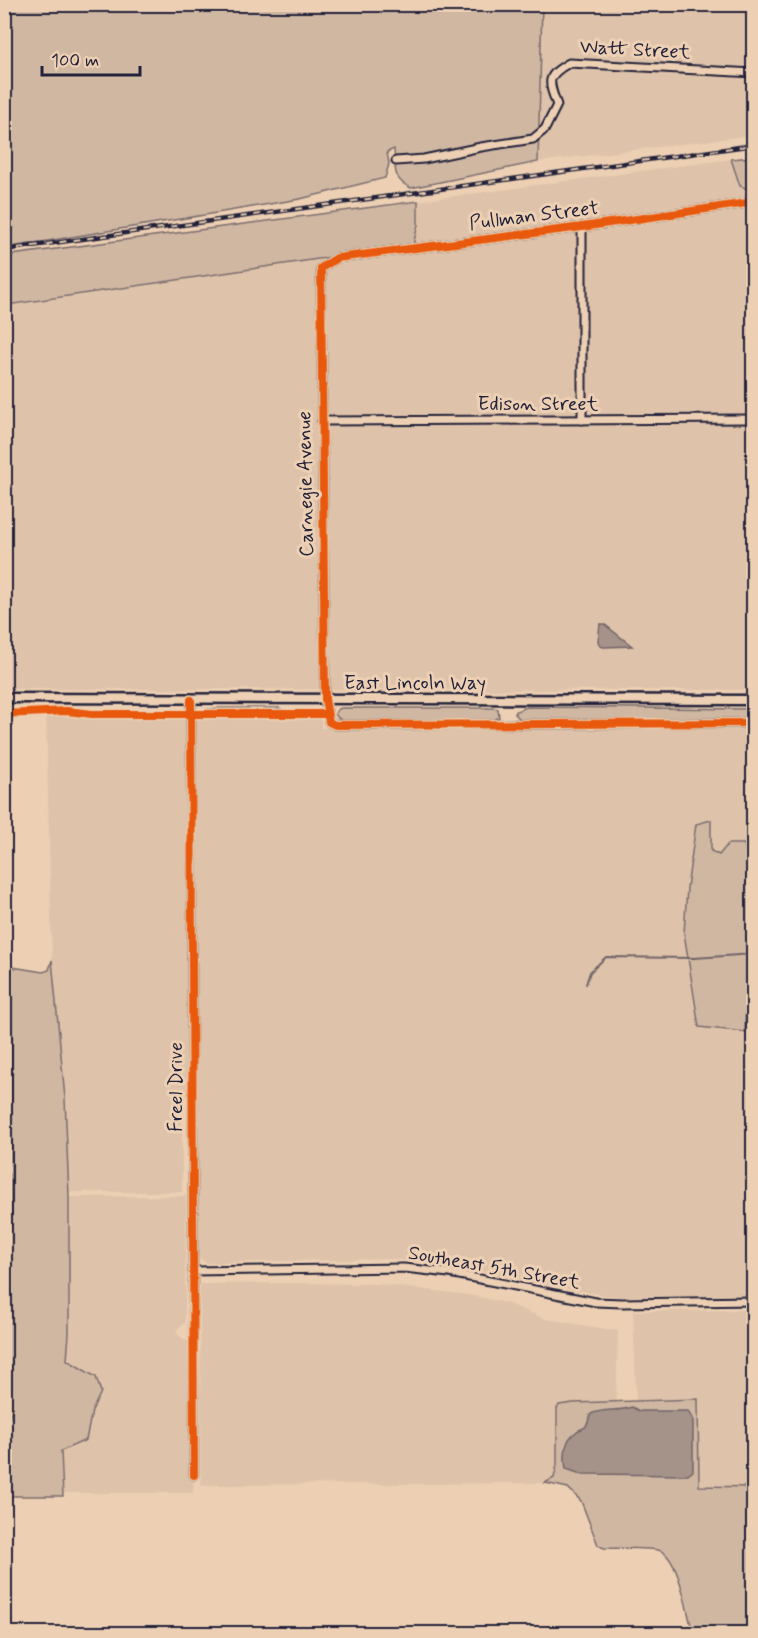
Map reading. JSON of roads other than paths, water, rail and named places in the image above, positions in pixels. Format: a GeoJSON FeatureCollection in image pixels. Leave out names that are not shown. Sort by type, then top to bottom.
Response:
{"type":"FeatureCollection","features":[{"type":"Feature","properties":{"kind":"main road","name":"East Lincoln Way"},"geometry":{"type":"LineString","coordinates":[[4,698],[753,700]]}},
{"type":"Feature","properties":{"kind":"street","name":"Watt Street"},"geometry":{"type":"LineString","coordinates":[[396,161],[424,159],[533,139],[545,129],[556,105],[550,88],[550,78],[555,70],[569,63],[753,73]]}},
{"type":"Feature","properties":{"kind":"street","name":"Pullman Street"},"geometry":{"type":"LineString","coordinates":[[321,268],[337,258],[582,227],[753,202]]}},
{"type":"Feature","properties":{"kind":"street"},"geometry":{"type":"LineString","coordinates":[[582,227],[582,420]]}},
{"type":"Feature","properties":{"kind":"street","name":"Carnegie Avenue"},"geometry":{"type":"LineString","coordinates":[[321,268],[325,699]]}},
{"type":"Feature","properties":{"kind":"street","name":"Edison Street"},"geometry":{"type":"LineString","coordinates":[[322,421],[753,419]]}},
{"type":"Feature","properties":{"kind":"street"},"geometry":{"type":"LineString","coordinates":[[325,699],[329,722],[335,725],[753,723]]}},
{"type":"Feature","properties":{"kind":"street","name":"Freel Drive"},"geometry":{"type":"LineString","coordinates":[[191,700],[194,1475]]}},
{"type":"Feature","properties":{"kind":"street","name":"Southeast 5th Street"},"geometry":{"type":"LineString","coordinates":[[194,1270],[404,1268],[449,1274],[596,1302],[753,1301]]}},
{"type":"Feature","properties":{"kind":"waterway"},"geometry":{"type":"LineString","coordinates":[[586,984],[590,972],[606,957],[694,958],[754,954]]}},
{"type":"Feature","properties":{"kind":"railway"},"geometry":{"type":"LineString","coordinates":[[4,250],[754,145]]}}]}
